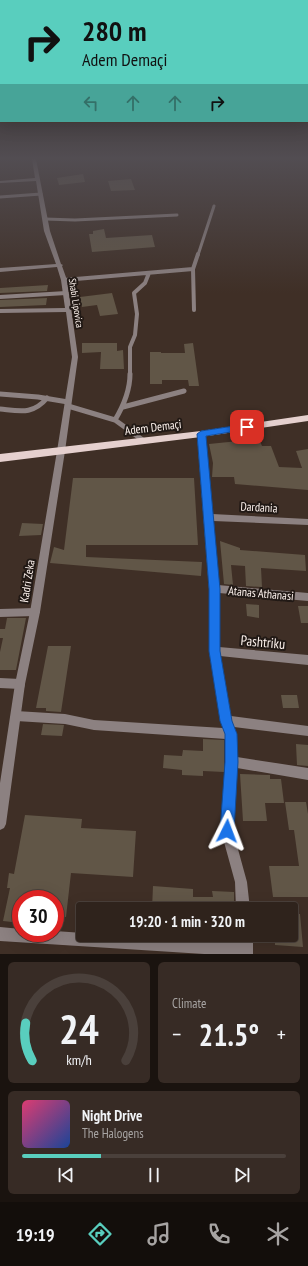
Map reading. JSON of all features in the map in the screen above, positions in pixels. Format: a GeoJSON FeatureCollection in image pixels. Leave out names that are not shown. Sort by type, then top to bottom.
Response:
{"type":"FeatureCollection","features":[{"type":"Feature","properties":{"kind":"main road","name":"Adem Demaçi"},"geometry":{"type":"LineString","coordinates":[[0,458],[201,434],[308,418]]}},
{"type":"Feature","properties":{"kind":"street","name":"Shabi Lipovica"},"geometry":{"type":"LineString","coordinates":[[43,204],[54,251],[64,280],[75,357],[62,451]]}},
{"type":"Feature","properties":{"kind":"street"},"geometry":{"type":"LineString","coordinates":[[0,270],[60,265]]}},
{"type":"Feature","properties":{"kind":"street"},"geometry":{"type":"LineString","coordinates":[[0,312],[68,310]]}},
{"type":"Feature","properties":{"kind":"street","name":"Atanas Athanasi"},"geometry":{"type":"LineString","coordinates":[[201,434],[210,517],[214,589],[214,651],[226,721],[231,734],[232,762],[227,831],[240,882],[242,902]]}},
{"type":"Feature","properties":{"kind":"street","name":"Kadri Zeka"},"geometry":{"type":"LineString","coordinates":[[0,824],[4,776],[16,716],[20,684],[35,612],[62,451]]}},
{"type":"Feature","properties":{"kind":"street","name":"Dardania"},"geometry":{"type":"LineString","coordinates":[[210,517],[308,522]]}},
{"type":"Feature","properties":{"kind":"street","name":"Atanas Athanasi"},"geometry":{"type":"LineString","coordinates":[[214,589],[308,597]]}},
{"type":"Feature","properties":{"kind":"street"},"geometry":{"type":"LineString","coordinates":[[0,614],[35,612]]}},
{"type":"Feature","properties":{"kind":"street","name":"Pashtriku"},"geometry":{"type":"LineString","coordinates":[[214,651],[308,660]]}},
{"type":"Feature","properties":{"kind":"street"},"geometry":{"type":"LineString","coordinates":[[0,683],[20,684]]}},
{"type":"Feature","properties":{"kind":"street"},"geometry":{"type":"LineString","coordinates":[[16,716],[65,719],[94,724],[231,734]]}},
{"type":"Feature","properties":{"kind":"street"},"geometry":{"type":"LineString","coordinates":[[226,721],[308,731]]}},
{"type":"Feature","properties":{"kind":"street"},"geometry":{"type":"LineString","coordinates":[[232,762],[308,774]]}},
{"type":"Feature","properties":{"kind":"street"},"geometry":{"type":"LineString","coordinates":[[0,934],[246,952]]}},
{"type":"Feature","properties":{"kind":"lane"},"geometry":{"type":"LineString","coordinates":[[194,310],[193,269],[214,206]]}},
{"type":"Feature","properties":{"kind":"lane"},"geometry":{"type":"LineString","coordinates":[[45,218],[74,220],[177,215]]}},
{"type":"Feature","properties":{"kind":"lane"},"geometry":{"type":"LineString","coordinates":[[64,280],[193,269]]}},
{"type":"Feature","properties":{"kind":"lane"},"geometry":{"type":"LineString","coordinates":[[115,420],[123,407],[130,385],[130,348],[135,335],[137,314],[134,293],[145,283],[149,273]]}},
{"type":"Feature","properties":{"kind":"lane"},"geometry":{"type":"LineString","coordinates":[[0,297],[66,293]]}},
{"type":"Feature","properties":{"kind":"lane"},"geometry":{"type":"LineString","coordinates":[[123,407],[184,391]]}},
{"type":"Feature","properties":{"kind":"lane"},"geometry":{"type":"LineString","coordinates":[[0,394],[47,398],[68,404],[115,420],[144,441]]}},
{"type":"Feature","properties":{"kind":"lane"},"geometry":{"type":"LineString","coordinates":[[0,409],[23,412],[32,411],[38,408],[47,398]]}},
{"type":"Feature","properties":{"kind":"building"},"geometry":{"type":"Polygon","coordinates":[[[104,229],[106,238],[152,235],[155,247],[92,252],[89,234],[93,234],[93,231],[104,229]]]}},
{"type":"Feature","properties":{"kind":"building"},"geometry":{"type":"Polygon","coordinates":[[[48,285],[47,291],[0,293],[0,288],[48,285]]]}},
{"type":"Feature","properties":{"kind":"building"},"geometry":{"type":"Polygon","coordinates":[[[112,293],[118,314],[100,316],[97,305],[82,307],[80,297],[112,293]]]}},
{"type":"Feature","properties":{"kind":"building"},"geometry":{"type":"Polygon","coordinates":[[[47,298],[46,305],[0,307],[0,300],[47,298]]]}},
{"type":"Feature","properties":{"kind":"building"},"geometry":{"type":"Polygon","coordinates":[[[82,343],[117,343],[117,351],[123,350],[124,369],[100,369],[101,352],[82,353],[82,343]]]}},
{"type":"Feature","properties":{"kind":"building"},"geometry":{"type":"Polygon","coordinates":[[[193,343],[199,386],[189,386],[188,380],[162,380],[162,384],[150,384],[150,352],[185,353],[184,344],[193,343]]]}},
{"type":"Feature","properties":{"kind":"building"},"geometry":{"type":"Polygon","coordinates":[[[259,439],[262,446],[271,446],[279,467],[302,468],[296,451],[308,449],[308,490],[235,484],[234,477],[212,477],[213,463],[209,444],[259,439]]]}},
{"type":"Feature","properties":{"kind":"building"},"geometry":{"type":"Polygon","coordinates":[[[73,478],[194,478],[198,545],[86,545],[86,557],[202,562],[201,576],[50,563],[54,547],[64,550],[73,478]]]}},
{"type":"Feature","properties":{"kind":"building"},"geometry":{"type":"Polygon","coordinates":[[[22,523],[43,524],[41,535],[19,536],[22,523]]]}},
{"type":"Feature","properties":{"kind":"building"},"geometry":{"type":"Polygon","coordinates":[[[220,541],[240,548],[240,550],[305,555],[306,571],[261,568],[262,587],[246,586],[245,566],[231,565],[233,585],[224,584],[220,541]]]}},
{"type":"Feature","properties":{"kind":"building"},"geometry":{"type":"Polygon","coordinates":[[[246,604],[259,605],[259,618],[247,616],[246,604]]]}},
{"type":"Feature","properties":{"kind":"building"},"geometry":{"type":"Polygon","coordinates":[[[298,606],[308,606],[308,623],[301,623],[298,606]]]}},
{"type":"Feature","properties":{"kind":"building"},"geometry":{"type":"Polygon","coordinates":[[[7,618],[26,618],[16,670],[0,670],[0,652],[3,638],[0,638],[0,629],[5,629],[7,618]]]}},
{"type":"Feature","properties":{"kind":"building"},"geometry":{"type":"Polygon","coordinates":[[[48,646],[71,646],[61,712],[46,711],[46,708],[36,708],[48,646]]]}},
{"type":"Feature","properties":{"kind":"building"},"geometry":{"type":"Polygon","coordinates":[[[281,695],[297,695],[299,708],[283,708],[281,695]]]}},
{"type":"Feature","properties":{"kind":"building"},"geometry":{"type":"Polygon","coordinates":[[[43,724],[64,725],[62,736],[41,735],[43,724]]]}},
{"type":"Feature","properties":{"kind":"building"},"geometry":{"type":"Polygon","coordinates":[[[203,739],[224,740],[224,772],[203,771],[203,776],[182,775],[182,770],[163,768],[164,755],[182,756],[183,750],[203,751],[203,739]]]}},
{"type":"Feature","properties":{"kind":"building"},"geometry":{"type":"Polygon","coordinates":[[[296,744],[308,745],[308,766],[297,765],[296,744]]]}},
{"type":"Feature","properties":{"kind":"building"},"geometry":{"type":"Polygon","coordinates":[[[240,774],[270,775],[270,779],[281,779],[284,803],[265,803],[267,821],[243,821],[240,774]]]}},
{"type":"Feature","properties":{"kind":"building"},"geometry":{"type":"Polygon","coordinates":[[[285,802],[306,802],[308,814],[308,897],[273,897],[269,866],[299,866],[294,830],[289,830],[285,802]]]}},
{"type":"Feature","properties":{"kind":"building"},"geometry":{"type":"Polygon","coordinates":[[[25,815],[82,819],[81,828],[136,831],[133,877],[71,873],[66,917],[64,917],[64,890],[12,890],[12,922],[3,921],[10,888],[7,888],[9,873],[14,874],[25,815]]]}},
{"type":"Feature","properties":{"kind":"building"},"geometry":{"type":"Polygon","coordinates":[[[153,886],[193,889],[193,897],[213,897],[212,891],[234,892],[234,902],[152,902],[153,886]]]}},
{"type":"Feature","properties":{"kind":"building"},"geometry":{"type":"Polygon","coordinates":[[[298,914],[300,914],[303,947],[275,945],[275,942],[298,942],[298,914]]]}},
{"type":"Feature","properties":{"kind":"route"},"geometry":{"type":"LineString","coordinates":[[227,831],[232,762],[231,734],[226,721],[214,651],[214,589],[210,517],[201,434],[247,427]]}}]}
